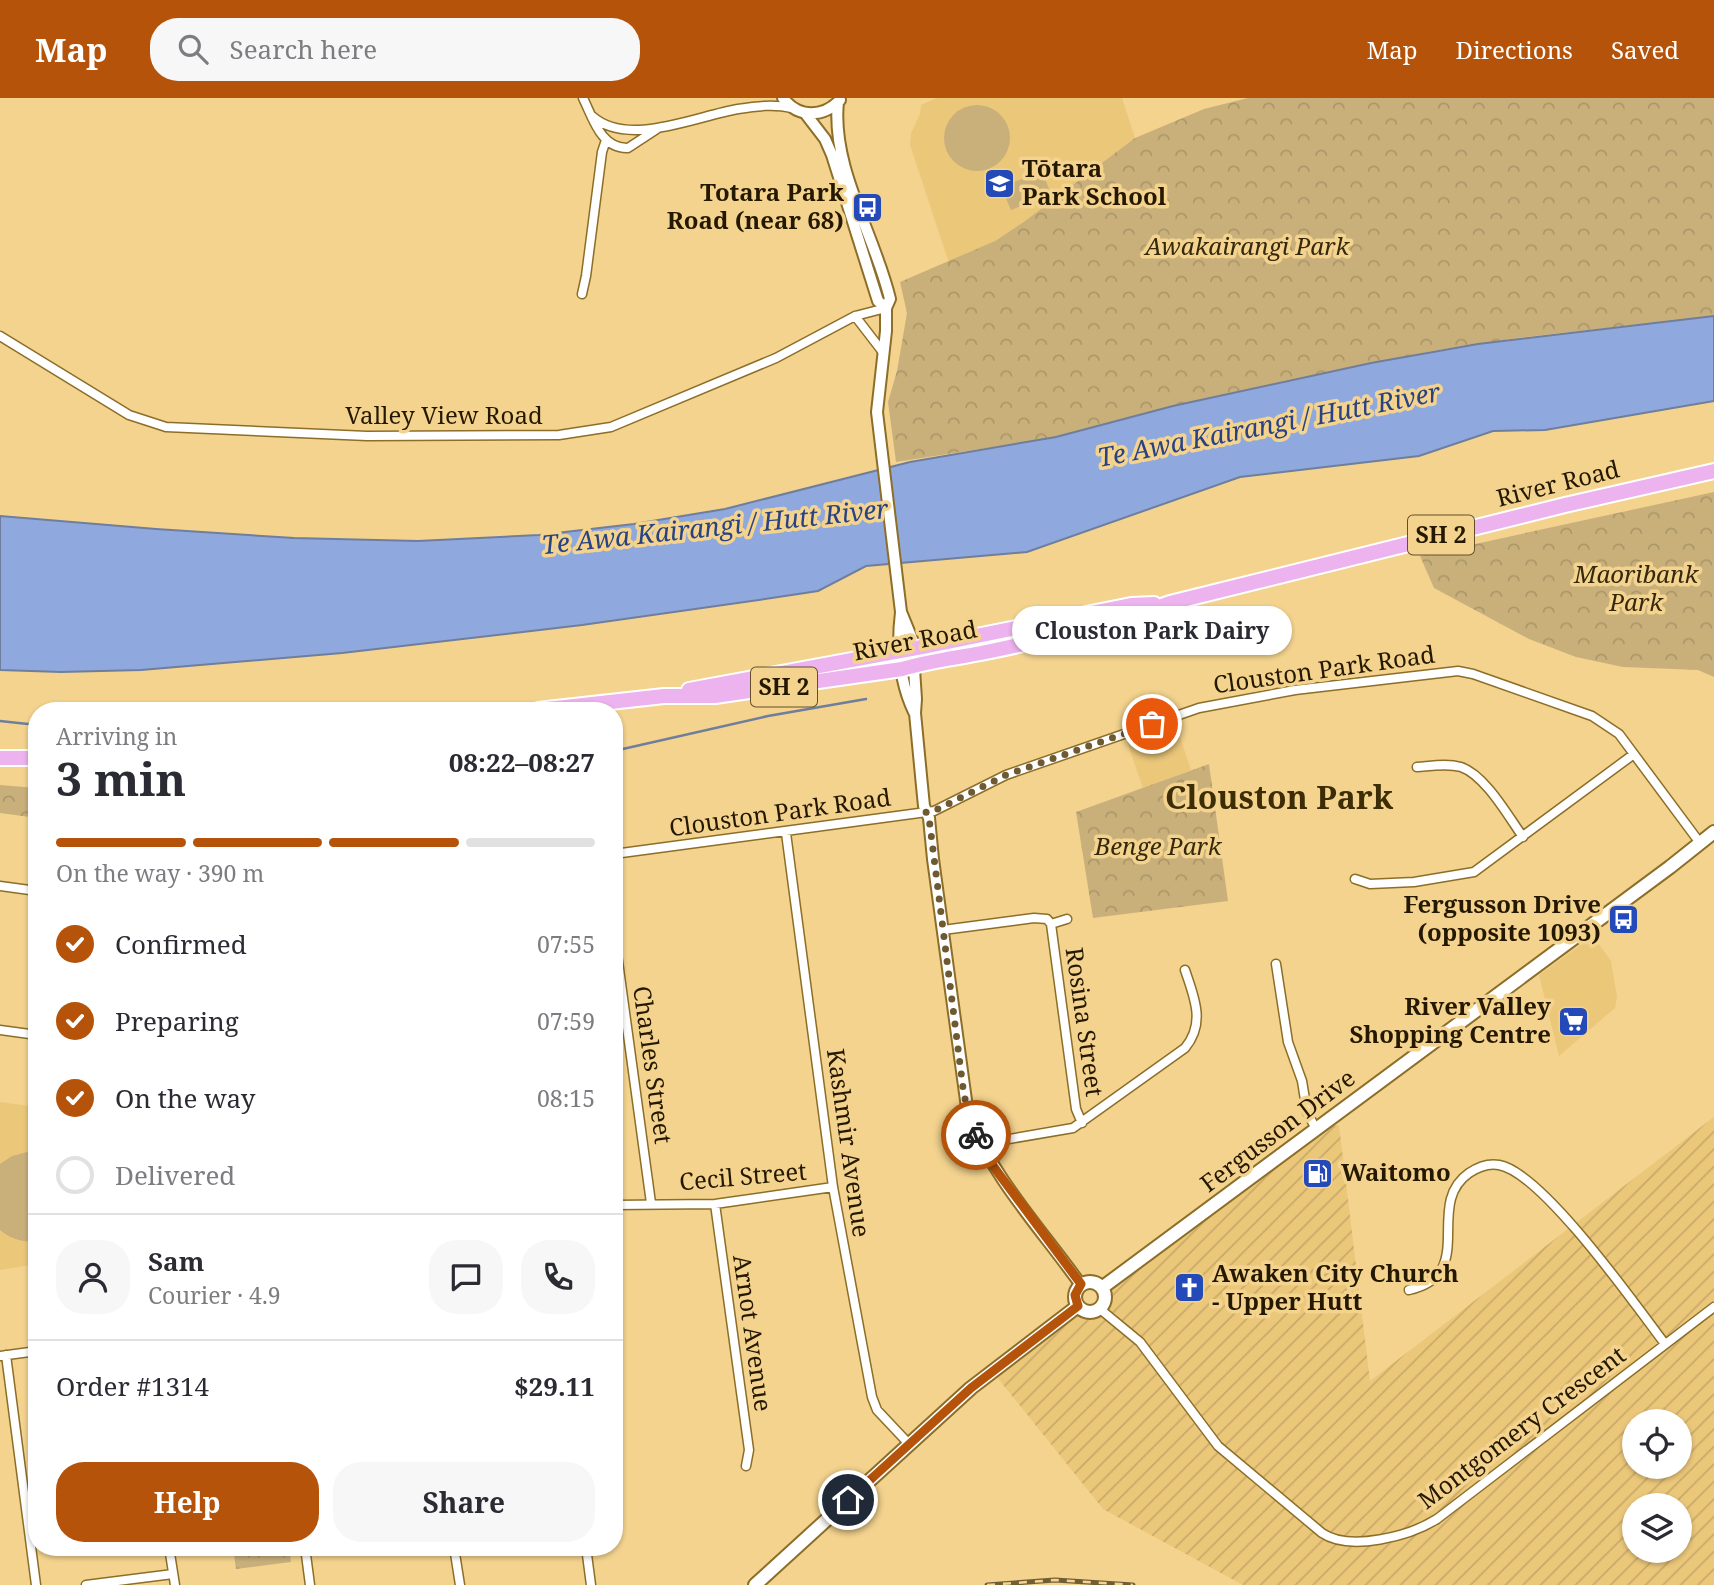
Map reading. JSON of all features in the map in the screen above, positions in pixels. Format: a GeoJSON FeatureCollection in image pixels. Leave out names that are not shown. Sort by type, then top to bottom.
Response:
{"type":"FeatureCollection","features":[{"type":"Feature","properties":{"kind":"highway","name":"River Road"},"geometry":{"type":"LineString","coordinates":[[610,702],[664,696],[715,696],[908,667],[1051,637],[1133,616],[1170,603],[1714,471]]}},
{"type":"Feature","properties":{"kind":"highway","name":"River Road"},"geometry":{"type":"LineString","coordinates":[[664,696],[1131,606],[1170,603]]}},
{"type":"Feature","properties":{"kind":"highway"},"geometry":{"type":"LineString","coordinates":[[0,758],[28,758]]}},
{"type":"Feature","properties":{"kind":"main road","name":"Fergusson Drive"},"geometry":{"type":"LineString","coordinates":[[1103,1287],[1714,832]]}},
{"type":"Feature","properties":{"kind":"main road"},"geometry":{"type":"LineString","coordinates":[[1090,1281],[1103,1287],[1106,1298],[1100,1308],[1087,1312],[1078,1306],[1075,1295],[1081,1284],[1090,1281]]}},
{"type":"Feature","properties":{"kind":"main road"},"geometry":{"type":"LineString","coordinates":[[755,1585],[971,1388],[1078,1306]]}},
{"type":"Feature","properties":{"kind":"street"},"geometry":{"type":"LineString","coordinates":[[583,98],[597,130],[606,140],[622,148],[628,148],[656,129]]}},
{"type":"Feature","properties":{"kind":"street"},"geometry":{"type":"LineString","coordinates":[[738,109],[756,98]]}},
{"type":"Feature","properties":{"kind":"street"},"geometry":{"type":"LineString","coordinates":[[783,98],[793,108]]}},
{"type":"Feature","properties":{"kind":"street"},"geometry":{"type":"LineString","coordinates":[[592,116],[607,127],[656,129],[738,109],[769,105],[793,108],[805,113],[823,112],[840,100]]}},
{"type":"Feature","properties":{"kind":"street"},"geometry":{"type":"LineString","coordinates":[[840,100],[837,116],[840,150],[890,299],[886,308],[877,412],[901,612],[912,639],[906,650],[908,700],[915,713],[968,1115],[979,1144],[993,1166],[1081,1284]]}},
{"type":"Feature","properties":{"kind":"street"},"geometry":{"type":"LineString","coordinates":[[805,113],[825,139],[832,155],[878,301],[886,308]]}},
{"type":"Feature","properties":{"kind":"street"},"geometry":{"type":"LineString","coordinates":[[582,294],[602,152],[606,140]]}},
{"type":"Feature","properties":{"kind":"street","name":"Valley View Road"},"geometry":{"type":"LineString","coordinates":[[0,336],[129,415],[166,426],[367,436],[559,435],[611,427],[776,358],[855,316],[886,308]]}},
{"type":"Feature","properties":{"kind":"street"},"geometry":{"type":"LineString","coordinates":[[855,316],[882,351]]}},
{"type":"Feature","properties":{"kind":"street","name":"Clouston Park Road"},"geometry":{"type":"LineString","coordinates":[[623,853],[934,811],[1006,775],[1199,708],[1276,692],[1447,672],[1473,674],[1592,716],[1619,734],[1700,843]]}},
{"type":"Feature","properties":{"kind":"street"},"geometry":{"type":"LineString","coordinates":[[1355,879],[1370,884],[1414,882],[1474,872],[1634,754]]}},
{"type":"Feature","properties":{"kind":"street"},"geometry":{"type":"LineString","coordinates":[[1417,767],[1450,765],[1471,772],[1484,784],[1522,836]]}},
{"type":"Feature","properties":{"kind":"street","name":"Kashmir Avenue"},"geometry":{"type":"LineString","coordinates":[[786,832],[834,1187],[872,1397],[877,1410],[909,1444]]}},
{"type":"Feature","properties":{"kind":"street"},"geometry":{"type":"LineString","coordinates":[[0,886],[28,890]]}},
{"type":"Feature","properties":{"kind":"street","name":"Rosina Street"},"geometry":{"type":"LineString","coordinates":[[943,930],[1034,918],[1047,919],[1051,924],[1076,1109],[1082,1123]]}},
{"type":"Feature","properties":{"kind":"street","name":"Rosina Street"},"geometry":{"type":"LineString","coordinates":[[1051,924],[1067,919]]}},
{"type":"Feature","properties":{"kind":"street"},"geometry":{"type":"LineString","coordinates":[[1276,964],[1287,1042],[1302,1081],[1307,1112],[1317,1129]]}},
{"type":"Feature","properties":{"kind":"street"},"geometry":{"type":"LineString","coordinates":[[979,1144],[1065,1130],[1082,1123],[1176,1055],[1193,1039],[1197,1013],[1185,970]]}},
{"type":"Feature","properties":{"kind":"street","name":"Charles Street"},"geometry":{"type":"LineString","coordinates":[[623,998],[651,1203]]}},
{"type":"Feature","properties":{"kind":"street"},"geometry":{"type":"LineString","coordinates":[[0,1030],[28,1034]]}},
{"type":"Feature","properties":{"kind":"street"},"geometry":{"type":"LineString","coordinates":[[1409,1290],[1423,1287],[1433,1279],[1445,1262],[1448,1252],[1448,1208],[1455,1187],[1475,1169],[1501,1165],[1527,1181],[1573,1225],[1665,1344]]}},
{"type":"Feature","properties":{"kind":"street","name":"Cecil Street"},"geometry":{"type":"LineString","coordinates":[[623,1205],[715,1204],[834,1187]]}},
{"type":"Feature","properties":{"kind":"street","name":"Arnot Avenue"},"geometry":{"type":"LineString","coordinates":[[715,1204],[749,1450],[746,1466]]}},
{"type":"Feature","properties":{"kind":"street","name":"Montgomery Crescent"},"geometry":{"type":"LineString","coordinates":[[1100,1308],[1140,1342],[1218,1446],[1322,1533],[1342,1541],[1405,1534],[1429,1524],[1714,1307]]}},
{"type":"Feature","properties":{"kind":"street"},"geometry":{"type":"LineString","coordinates":[[28,1352],[3,1356],[28,1529]]}},
{"type":"Feature","properties":{"kind":"street"},"geometry":{"type":"LineString","coordinates":[[32,1556],[36,1585]]}},
{"type":"Feature","properties":{"kind":"street"},"geometry":{"type":"LineString","coordinates":[[170,1556],[174,1585]]}},
{"type":"Feature","properties":{"kind":"street"},"geometry":{"type":"LineString","coordinates":[[305,1556],[310,1585]]}},
{"type":"Feature","properties":{"kind":"street"},"geometry":{"type":"LineString","coordinates":[[455,1556],[460,1585]]}},
{"type":"Feature","properties":{"kind":"street"},"geometry":{"type":"LineString","coordinates":[[587,1556],[591,1585]]}},
{"type":"Feature","properties":{"kind":"street"},"geometry":{"type":"LineString","coordinates":[[86,1585],[173,1574]]}},
{"type":"Feature","properties":{"kind":"shaded area","name":"Tōtara Park School"},"geometry":{"type":"Polygon","coordinates":[[[937,98],[1122,98],[1135,138],[1025,221],[995,241],[949,263],[910,145],[911,133],[921,105],[937,98]]]}},
{"type":"Feature","properties":{"kind":"shaded area"},"geometry":{"type":"Polygon","coordinates":[[[1176,725],[1191,770],[1143,788],[1127,742],[1176,725]]]}},
{"type":"Feature","properties":{"kind":"shaded area"},"geometry":{"type":"Polygon","coordinates":[[[1593,936],[1611,961],[1617,997],[1615,1008],[1559,1056],[1539,975],[1593,936]]]}},
{"type":"Feature","properties":{"kind":"shaded area"},"geometry":{"type":"Polygon","coordinates":[[[0,1102],[28,1106],[28,1265],[0,1270],[0,1102]]]}},
{"type":"Feature","properties":{"kind":"shaded area"},"geometry":{"type":"Polygon","coordinates":[[[1714,1117],[1714,1585],[1243,1585],[1103,1509],[992,1371],[1082,1309],[1092,1312],[1100,1309],[1106,1298],[1103,1287],[1316,1129],[1339,1125],[1370,1381],[1714,1117]]]}},
{"type":"Feature","properties":{"kind":"green space","name":"Awakairangi Park"},"geometry":{"type":"Polygon","coordinates":[[[1248,98],[1714,98],[1714,316],[1518,338],[1438,350],[1356,366],[1224,403],[1078,434],[896,462],[888,402],[897,371],[907,313],[900,282],[995,241],[1135,138],[1204,109],[1248,98]]]}},
{"type":"Feature","properties":{"kind":"green space"},"geometry":{"type":"Polygon","coordinates":[[[983,105],[1001,114],[1008,125],[1008,151],[1001,162],[990,169],[971,171],[953,162],[946,151],[944,132],[953,114],[964,107],[983,105]]]}},
{"type":"Feature","properties":{"kind":"green space"},"geometry":{"type":"Polygon","coordinates":[[[1042,171],[1051,194],[1011,210],[1001,187],[1042,171]]]}},
{"type":"Feature","properties":{"kind":"green space","name":"Maoribank Park"},"geometry":{"type":"Polygon","coordinates":[[[1714,492],[1714,677],[1698,670],[1623,667],[1576,657],[1529,639],[1434,588],[1420,556],[1714,492]]]}},
{"type":"Feature","properties":{"kind":"green space","name":"Benge Park"},"geometry":{"type":"Polygon","coordinates":[[[1209,764],[1228,901],[1093,918],[1076,812],[1209,764]]]}},
{"type":"Feature","properties":{"kind":"green space"},"geometry":{"type":"Polygon","coordinates":[[[0,785],[28,787],[28,817],[0,813],[0,785]]]}},
{"type":"Feature","properties":{"kind":"green space"},"geometry":{"type":"Polygon","coordinates":[[[28,1152],[28,1241],[17,1240],[0,1230],[0,1164],[12,1156],[28,1152]]]}},
{"type":"Feature","properties":{"kind":"green space"},"geometry":{"type":"Polygon","coordinates":[[[234,1556],[290,1556],[291,1562],[236,1569],[234,1556]]]}},
{"type":"Feature","properties":{"kind":"water","name":"Te Awa Kairangi / Hutt River"},"geometry":{"type":"Polygon","coordinates":[[[1714,316],[1714,401],[1545,430],[1493,431],[1419,456],[1240,477],[1027,552],[866,566],[818,591],[582,625],[342,653],[141,670],[0,670],[0,516],[294,538],[418,541],[539,535],[634,524],[725,509],[910,462],[1056,437],[1173,406],[1371,363],[1478,344],[1714,316]]]}},
{"type":"Feature","properties":{"kind":"waterway"},"geometry":{"type":"LineString","coordinates":[[623,749],[768,716],[866,699]]}},
{"type":"Feature","properties":{"kind":"waterway"},"geometry":{"type":"LineString","coordinates":[[0,721],[28,724]]}},
{"type":"Feature","properties":{"kind":"railway"},"geometry":{"type":"LineString","coordinates":[[987,1585],[1055,1580],[1133,1585]]}},
{"type":"Feature","properties":{"kind":"way so far"},"geometry":{"type":"LineString","coordinates":[[976,1135],[968,1115],[963,1088],[929,818],[926,812],[934,811],[1006,775],[1152,724]]}},
{"type":"Feature","properties":{"kind":"place","name":"Tōtara Park School"},"geometry":{"type":"Point","coordinates":[999,183]}},
{"type":"Feature","properties":{"kind":"place","name":"Totara Park Road (near 68)"},"geometry":{"type":"Point","coordinates":[867,207]}},
{"type":"Feature","properties":{"kind":"place","name":"Clouston Park Dairy"},"geometry":{"type":"Point","coordinates":[1152,724]}},
{"type":"Feature","properties":{"kind":"place","name":"Fergusson Drive (opposite 1093)"},"geometry":{"type":"Point","coordinates":[1624,919]}},
{"type":"Feature","properties":{"kind":"place","name":"River Valley Shopping Centre"},"geometry":{"type":"Point","coordinates":[1574,1021]}},
{"type":"Feature","properties":{"kind":"place","name":"Waitomo"},"geometry":{"type":"Point","coordinates":[1318,1173]}},
{"type":"Feature","properties":{"kind":"place","name":"Awaken City Church - Upper Hutt"},"geometry":{"type":"Point","coordinates":[1189,1288]}},
{"type":"Feature","properties":{"kind":"district","name":"Clouston Park"},"geometry":{"type":"Point","coordinates":[1279,798]}},
{"type":"Feature","properties":{"kind":"route"},"geometry":{"type":"LineString","coordinates":[[848,1500],[971,1388],[1078,1306],[1075,1295],[1081,1284],[993,1166],[976,1135]]}}]}
